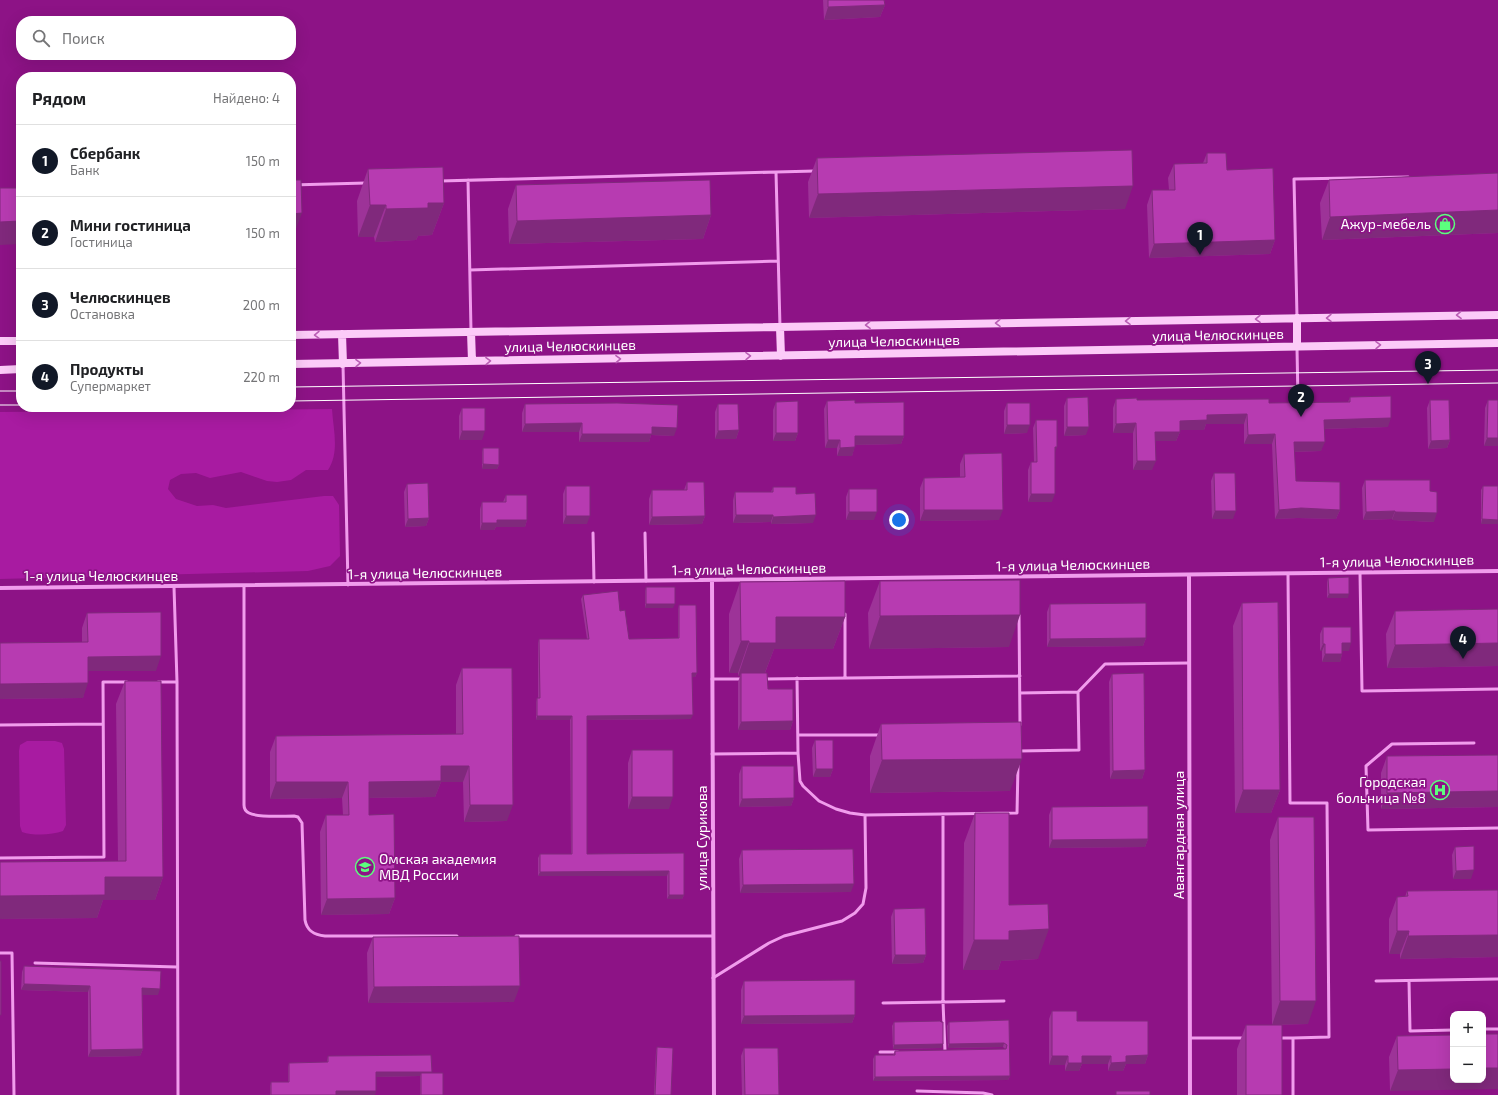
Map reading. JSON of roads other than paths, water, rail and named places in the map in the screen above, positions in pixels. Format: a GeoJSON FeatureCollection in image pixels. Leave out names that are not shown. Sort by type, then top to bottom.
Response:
{"type":"FeatureCollection","features":[{"type":"Feature","properties":{"kind":"main road","name":"улица Челюскинцев"},"geometry":{"type":"LineString","coordinates":[[296,335],[1498,315]]}},
{"type":"Feature","properties":{"kind":"main road"},"geometry":{"type":"LineString","coordinates":[[1297,318],[1297,346]]}},
{"type":"Feature","properties":{"kind":"main road"},"geometry":{"type":"LineString","coordinates":[[780,327],[781,356]]}},
{"type":"Feature","properties":{"kind":"main road"},"geometry":{"type":"LineString","coordinates":[[471,332],[472,361]]}},
{"type":"Feature","properties":{"kind":"main road"},"geometry":{"type":"LineString","coordinates":[[342,334],[343,364]]}},
{"type":"Feature","properties":{"kind":"main road"},"geometry":{"type":"LineString","coordinates":[[0,341],[16,341]]}},
{"type":"Feature","properties":{"kind":"main road","name":"улица Челюскинцев"},"geometry":{"type":"LineString","coordinates":[[296,364],[1498,343]]}},
{"type":"Feature","properties":{"kind":"main road"},"geometry":{"type":"LineString","coordinates":[[0,370],[16,369]]}},
{"type":"Feature","properties":{"kind":"street","name":"1-я улица Челюскинцев"},"geometry":{"type":"LineString","coordinates":[[0,588],[1498,571]]}},
{"type":"Feature","properties":{"kind":"street","name":"Авангардная улица"},"geometry":{"type":"LineString","coordinates":[[1189,575],[1190,1095]]}},
{"type":"Feature","properties":{"kind":"street","name":"улица Сурикова"},"geometry":{"type":"LineString","coordinates":[[712,580],[714,1095]]}},
{"type":"Feature","properties":{"kind":"lane"},"geometry":{"type":"LineString","coordinates":[[438,181],[823,170]]}},
{"type":"Feature","properties":{"kind":"lane"},"geometry":{"type":"LineString","coordinates":[[776,172],[780,327]]}},
{"type":"Feature","properties":{"kind":"lane"},"geometry":{"type":"LineString","coordinates":[[1297,318],[1294,179],[1412,176]]}},
{"type":"Feature","properties":{"kind":"lane"},"geometry":{"type":"LineString","coordinates":[[468,180],[471,332]]}},
{"type":"Feature","properties":{"kind":"lane"},"geometry":{"type":"LineString","coordinates":[[296,185],[370,183]]}},
{"type":"Feature","properties":{"kind":"lane"},"geometry":{"type":"LineString","coordinates":[[470,270],[778,261]]}},
{"type":"Feature","properties":{"kind":"lane"},"geometry":{"type":"LineString","coordinates":[[1297,346],[1298,401]]}},
{"type":"Feature","properties":{"kind":"lane"},"geometry":{"type":"LineString","coordinates":[[343,364],[348,585]]}},
{"type":"Feature","properties":{"kind":"lane"},"geometry":{"type":"LineString","coordinates":[[593,533],[594,582]]}},
{"type":"Feature","properties":{"kind":"lane"},"geometry":{"type":"LineString","coordinates":[[645,533],[646,581]]}},
{"type":"Feature","properties":{"kind":"lane"},"geometry":{"type":"LineString","coordinates":[[1360,573],[1362,691],[1498,689]]}},
{"type":"Feature","properties":{"kind":"lane"},"geometry":{"type":"LineString","coordinates":[[1277,1038],[1329,1037],[1326,803],[1290,803],[1288,574]]}},
{"type":"Feature","properties":{"kind":"lane"},"geometry":{"type":"LineString","coordinates":[[1019,577],[1019,583]]}},
{"type":"Feature","properties":{"kind":"lane"},"geometry":{"type":"LineString","coordinates":[[844,578],[844,584]]}},
{"type":"Feature","properties":{"kind":"lane"},"geometry":{"type":"LineString","coordinates":[[244,586],[244,805],[249,814],[294,816],[301,819],[304,920],[308,929],[313,933],[325,936],[460,936]]}},
{"type":"Feature","properties":{"kind":"lane"},"geometry":{"type":"LineString","coordinates":[[174,587],[177,682],[178,1095]]}},
{"type":"Feature","properties":{"kind":"lane"},"geometry":{"type":"LineString","coordinates":[[845,606],[846,678]]}},
{"type":"Feature","properties":{"kind":"lane"},"geometry":{"type":"LineString","coordinates":[[1019,613],[1020,728]]}},
{"type":"Feature","properties":{"kind":"lane"},"geometry":{"type":"LineString","coordinates":[[1019,751],[1079,750],[1078,692],[1105,664],[1189,663]]}},
{"type":"Feature","properties":{"kind":"lane"},"geometry":{"type":"LineString","coordinates":[[757,679],[1020,676]]}},
{"type":"Feature","properties":{"kind":"lane"},"geometry":{"type":"LineString","coordinates":[[797,678],[798,753],[800,780],[808,792],[819,801],[836,808],[865,815],[1018,813],[1019,746]]}},
{"type":"Feature","properties":{"kind":"lane"},"geometry":{"type":"LineString","coordinates":[[712,679],[749,679]]}},
{"type":"Feature","properties":{"kind":"lane"},"geometry":{"type":"LineString","coordinates":[[0,858],[104,858],[103,682],[132,682]]}},
{"type":"Feature","properties":{"kind":"lane"},"geometry":{"type":"LineString","coordinates":[[154,682],[177,682]]}},
{"type":"Feature","properties":{"kind":"lane"},"geometry":{"type":"LineString","coordinates":[[1020,693],[1078,692]]}},
{"type":"Feature","properties":{"kind":"lane"},"geometry":{"type":"LineString","coordinates":[[0,725],[103,724]]}},
{"type":"Feature","properties":{"kind":"lane"},"geometry":{"type":"LineString","coordinates":[[798,736],[885,735]]}},
{"type":"Feature","properties":{"kind":"lane"},"geometry":{"type":"LineString","coordinates":[[1474,743],[1392,744],[1366,766],[1368,830],[1498,828]]}},
{"type":"Feature","properties":{"kind":"lane"},"geometry":{"type":"LineString","coordinates":[[712,754],[798,753]]}},
{"type":"Feature","properties":{"kind":"lane"},"geometry":{"type":"LineString","coordinates":[[943,814],[943,1002],[945,1051]]}},
{"type":"Feature","properties":{"kind":"lane"},"geometry":{"type":"LineString","coordinates":[[713,978],[769,943],[784,936],[842,921],[855,913],[863,904],[866,888],[865,815]]}},
{"type":"Feature","properties":{"kind":"lane"},"geometry":{"type":"LineString","coordinates":[[515,936],[713,936]]}},
{"type":"Feature","properties":{"kind":"lane"},"geometry":{"type":"LineString","coordinates":[[0,953],[12,953],[14,1095]]}},
{"type":"Feature","properties":{"kind":"lane"},"geometry":{"type":"LineString","coordinates":[[35,963],[177,967]]}},
{"type":"Feature","properties":{"kind":"lane"},"geometry":{"type":"LineString","coordinates":[[1376,981],[1498,979]]}},
{"type":"Feature","properties":{"kind":"lane"},"geometry":{"type":"LineString","coordinates":[[1409,981],[1410,1031],[1450,1030]]}},
{"type":"Feature","properties":{"kind":"lane"},"geometry":{"type":"LineString","coordinates":[[883,1003],[1004,1001]]}},
{"type":"Feature","properties":{"kind":"lane"},"geometry":{"type":"LineString","coordinates":[[1486,1029],[1498,1029]]}},
{"type":"Feature","properties":{"kind":"lane"},"geometry":{"type":"LineString","coordinates":[[1190,1038],[1253,1038]]}},
{"type":"Feature","properties":{"kind":"lane"},"geometry":{"type":"LineString","coordinates":[[1293,1038],[1293,1095]]}},
{"type":"Feature","properties":{"kind":"lane"},"geometry":{"type":"LineString","coordinates":[[938,1051],[952,1050]]}},
{"type":"Feature","properties":{"kind":"lane"},"geometry":{"type":"LineString","coordinates":[[880,1052],[902,1052]]}},
{"type":"Feature","properties":{"kind":"lane"},"geometry":{"type":"LineString","coordinates":[[917,1091],[983,1093],[992,1095]]}},
{"type":"Feature","properties":{"kind":"tram line"},"geometry":{"type":"LineString","coordinates":[[296,387],[1498,370]]}},
{"type":"Feature","properties":{"kind":"tram line"},"geometry":{"type":"LineString","coordinates":[[296,401],[1498,383]]}},
{"type":"Feature","properties":{"kind":"tram line"},"geometry":{"type":"LineString","coordinates":[[0,391],[16,391]]}},
{"type":"Feature","properties":{"kind":"tram line"},"geometry":{"type":"LineString","coordinates":[[0,405],[16,405]]}},
{"type":"Feature","properties":{"kind":"place","name":"Ажур-мебель"},"geometry":{"type":"Point","coordinates":[1445,224]}},
{"type":"Feature","properties":{"kind":"place","name":"Сбербанк"},"geometry":{"type":"Point","coordinates":[1200,255]}},
{"type":"Feature","properties":{"kind":"place","name":"Челюскинцев"},"geometry":{"type":"Point","coordinates":[1428,384]}},
{"type":"Feature","properties":{"kind":"place","name":"Мини гостиница"},"geometry":{"type":"Point","coordinates":[1301,417]}},
{"type":"Feature","properties":{"kind":"place","name":"Продукты"},"geometry":{"type":"Point","coordinates":[1463,659]}},
{"type":"Feature","properties":{"kind":"place","name":"Городская больница №8"},"geometry":{"type":"Point","coordinates":[1440,790]}},
{"type":"Feature","properties":{"kind":"place","name":"Омская академия МВД России"},"geometry":{"type":"Point","coordinates":[365,867]}}]}
